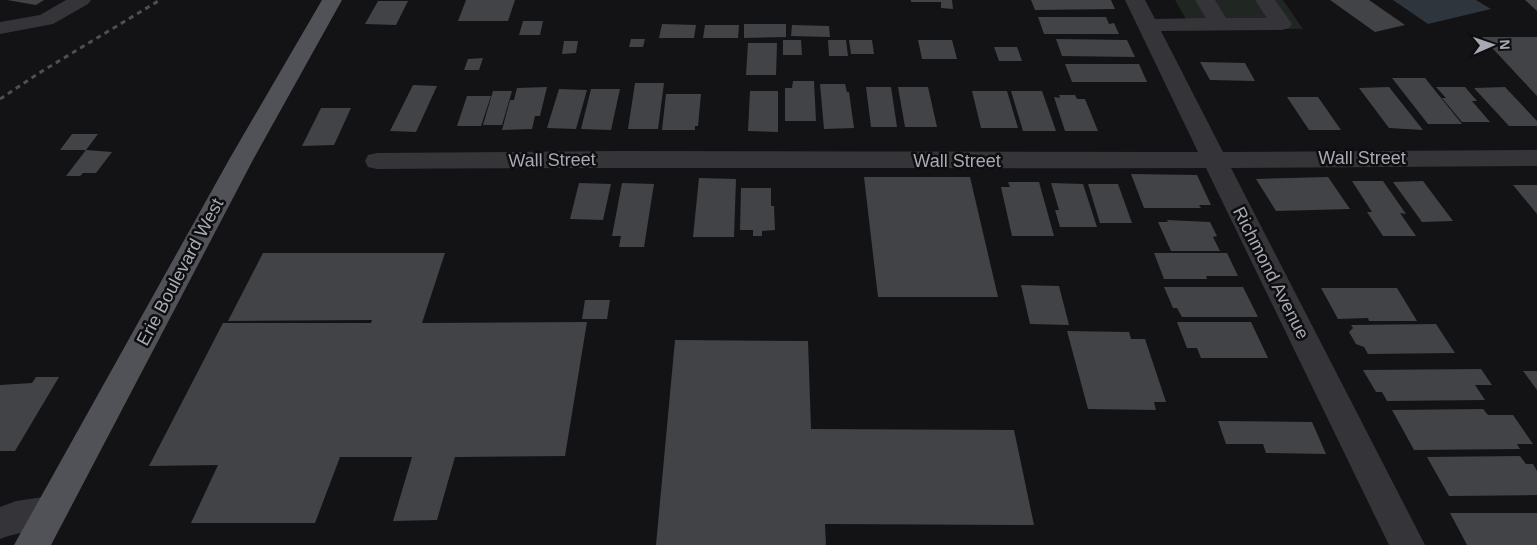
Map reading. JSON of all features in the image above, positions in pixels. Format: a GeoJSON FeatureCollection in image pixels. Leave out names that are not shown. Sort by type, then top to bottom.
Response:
{"type":"FeatureCollection","features":[{"type":"Feature","properties":{"kind":"main road","name":"Erie Boulevard West"},"geometry":{"type":"LineString","coordinates":[[32,545],[242,158],[332,0]]}},
{"type":"Feature","properties":{"kind":"street"},"geometry":{"type":"LineString","coordinates":[[0,28],[46,20],[81,0]]}},
{"type":"Feature","properties":{"kind":"street","name":"Richmond Avenue"},"geometry":{"type":"LineString","coordinates":[[1135,0],[1407,545]]}},
{"type":"Feature","properties":{"kind":"street"},"geometry":{"type":"LineString","coordinates":[[1205,0],[1220,24]]}},
{"type":"Feature","properties":{"kind":"street"},"geometry":{"type":"LineString","coordinates":[[1148,25],[1282,24],[1265,0]]}},
{"type":"Feature","properties":{"kind":"street","name":"Wall Street"},"geometry":{"type":"LineString","coordinates":[[377,161],[617,159],[969,161],[1537,158]]}},
{"type":"Feature","properties":{"kind":"street"},"geometry":{"type":"LineString","coordinates":[[0,522],[16,516],[50,512]]}},
{"type":"Feature","properties":{"kind":"shaded area"},"geometry":{"type":"Polygon","coordinates":[[[1175,0],[1283,0],[1303,29],[1191,28],[1175,0]]]}},
{"type":"Feature","properties":{"kind":"shaded area"},"geometry":{"type":"Polygon","coordinates":[[[1393,0],[1476,0],[1491,9],[1428,24],[1393,0]]]}},
{"type":"Feature","properties":{"kind":"building"},"geometry":{"type":"Polygon","coordinates":[[[7,0],[44,0],[36,5],[7,0]]]}},
{"type":"Feature","properties":{"kind":"building"},"geometry":{"type":"Polygon","coordinates":[[[466,0],[515,0],[508,21],[458,21],[466,0]]]}},
{"type":"Feature","properties":{"kind":"building"},"geometry":{"type":"Polygon","coordinates":[[[911,0],[952,0],[953,9],[941,8],[941,2],[911,2],[911,0]]]}},
{"type":"Feature","properties":{"kind":"building"},"geometry":{"type":"Polygon","coordinates":[[[1031,0],[1111,0],[1115,9],[1035,10],[1031,0]]]}},
{"type":"Feature","properties":{"kind":"building"},"geometry":{"type":"Polygon","coordinates":[[[1330,0],[1369,0],[1405,25],[1375,32],[1330,0]]]}},
{"type":"Feature","properties":{"kind":"building"},"geometry":{"type":"Polygon","coordinates":[[[1525,0],[1537,0],[1537,11],[1525,0]]]}},
{"type":"Feature","properties":{"kind":"building"},"geometry":{"type":"Polygon","coordinates":[[[378,1],[408,1],[396,25],[365,24],[378,1]]]}},
{"type":"Feature","properties":{"kind":"building"},"geometry":{"type":"Polygon","coordinates":[[[1038,17],[1106,17],[1109,24],[1114,23],[1119,34],[1044,34],[1038,17]]]}},
{"type":"Feature","properties":{"kind":"building"},"geometry":{"type":"Polygon","coordinates":[[[523,21],[543,21],[540,35],[519,35],[523,21]]]}},
{"type":"Feature","properties":{"kind":"building"},"geometry":{"type":"Polygon","coordinates":[[[662,24],[696,25],[694,38],[659,38],[662,24]]]}},
{"type":"Feature","properties":{"kind":"building"},"geometry":{"type":"Polygon","coordinates":[[[744,24],[786,24],[786,37],[744,38],[744,24]]]}},
{"type":"Feature","properties":{"kind":"building"},"geometry":{"type":"Polygon","coordinates":[[[705,25],[739,25],[738,38],[703,38],[705,25]]]}},
{"type":"Feature","properties":{"kind":"building"},"geometry":{"type":"Polygon","coordinates":[[[792,25],[829,26],[830,37],[791,36],[792,25]]]}},
{"type":"Feature","properties":{"kind":"building"},"geometry":{"type":"Polygon","coordinates":[[[1482,37],[1537,37],[1537,96],[1482,37]]]}},
{"type":"Feature","properties":{"kind":"building"},"geometry":{"type":"Polygon","coordinates":[[[631,39],[645,39],[643,47],[629,47],[631,39]]]}},
{"type":"Feature","properties":{"kind":"building"},"geometry":{"type":"Polygon","coordinates":[[[1056,39],[1127,40],[1135,57],[1062,56],[1056,39]]]}},
{"type":"Feature","properties":{"kind":"building"},"geometry":{"type":"Polygon","coordinates":[[[783,40],[801,40],[802,55],[783,55],[783,40]]]}},
{"type":"Feature","properties":{"kind":"building"},"geometry":{"type":"Polygon","coordinates":[[[828,40],[846,40],[848,56],[829,56],[828,40]]]}},
{"type":"Feature","properties":{"kind":"building"},"geometry":{"type":"Polygon","coordinates":[[[849,40],[872,40],[874,54],[851,54],[849,40]]]}},
{"type":"Feature","properties":{"kind":"building"},"geometry":{"type":"Polygon","coordinates":[[[918,40],[952,40],[957,59],[922,59],[918,40]]]}},
{"type":"Feature","properties":{"kind":"building"},"geometry":{"type":"Polygon","coordinates":[[[564,41],[578,41],[576,53],[562,54],[564,41]]]}},
{"type":"Feature","properties":{"kind":"building"},"geometry":{"type":"Polygon","coordinates":[[[748,43],[777,43],[776,75],[746,75],[748,43]]]}},
{"type":"Feature","properties":{"kind":"building"},"geometry":{"type":"Polygon","coordinates":[[[994,47],[1017,47],[1022,61],[999,61],[994,47]]]}},
{"type":"Feature","properties":{"kind":"building"},"geometry":{"type":"Polygon","coordinates":[[[483,58],[479,70],[464,70],[468,59],[483,58]]]}},
{"type":"Feature","properties":{"kind":"building"},"geometry":{"type":"Polygon","coordinates":[[[1200,62],[1245,63],[1255,81],[1210,80],[1200,62]]]}},
{"type":"Feature","properties":{"kind":"building"},"geometry":{"type":"Polygon","coordinates":[[[1065,64],[1139,64],[1147,82],[1072,82],[1065,64]]]}},
{"type":"Feature","properties":{"kind":"building"},"geometry":{"type":"Polygon","coordinates":[[[1392,78],[1425,78],[1462,124],[1428,124],[1392,78]]]}},
{"type":"Feature","properties":{"kind":"building"},"geometry":{"type":"Polygon","coordinates":[[[793,81],[814,81],[816,121],[785,121],[785,88],[792,88],[793,81]]]}},
{"type":"Feature","properties":{"kind":"building"},"geometry":{"type":"Polygon","coordinates":[[[635,83],[664,83],[658,129],[628,129],[635,83]]]}},
{"type":"Feature","properties":{"kind":"building"},"geometry":{"type":"Polygon","coordinates":[[[820,84],[845,84],[847,92],[849,92],[854,128],[824,129],[820,84]]]}},
{"type":"Feature","properties":{"kind":"building"},"geometry":{"type":"Polygon","coordinates":[[[413,85],[437,86],[416,132],[390,131],[413,85]]]}},
{"type":"Feature","properties":{"kind":"building"},"geometry":{"type":"Polygon","coordinates":[[[547,87],[540,116],[535,116],[532,129],[502,130],[510,100],[514,100],[517,88],[547,87]]]}},
{"type":"Feature","properties":{"kind":"building"},"geometry":{"type":"Polygon","coordinates":[[[866,87],[891,87],[897,127],[871,127],[866,87]]]}},
{"type":"Feature","properties":{"kind":"building"},"geometry":{"type":"Polygon","coordinates":[[[898,87],[928,87],[937,127],[905,127],[898,87]]]}},
{"type":"Feature","properties":{"kind":"building"},"geometry":{"type":"Polygon","coordinates":[[[1389,87],[1423,130],[1389,128],[1359,88],[1389,87]]]}},
{"type":"Feature","properties":{"kind":"building"},"geometry":{"type":"Polygon","coordinates":[[[1436,87],[1465,87],[1477,101],[1472,101],[1490,122],[1462,122],[1442,98],[1446,98],[1436,87]]]}},
{"type":"Feature","properties":{"kind":"building"},"geometry":{"type":"Polygon","coordinates":[[[1505,87],[1537,121],[1537,126],[1509,126],[1474,88],[1505,87]]]}},
{"type":"Feature","properties":{"kind":"building"},"geometry":{"type":"Polygon","coordinates":[[[559,89],[587,90],[576,129],[547,128],[559,89]]]}},
{"type":"Feature","properties":{"kind":"building"},"geometry":{"type":"Polygon","coordinates":[[[591,89],[620,89],[611,130],[581,129],[591,89]]]}},
{"type":"Feature","properties":{"kind":"building"},"geometry":{"type":"Polygon","coordinates":[[[493,91],[512,91],[502,125],[483,125],[493,91]]]}},
{"type":"Feature","properties":{"kind":"building"},"geometry":{"type":"Polygon","coordinates":[[[750,91],[778,91],[778,132],[748,131],[750,91]]]}},
{"type":"Feature","properties":{"kind":"building"},"geometry":{"type":"Polygon","coordinates":[[[972,91],[1007,91],[1018,128],[981,128],[972,91]]]}},
{"type":"Feature","properties":{"kind":"building"},"geometry":{"type":"Polygon","coordinates":[[[1011,91],[1042,91],[1056,131],[1023,131],[1011,91]]]}},
{"type":"Feature","properties":{"kind":"building"},"geometry":{"type":"Polygon","coordinates":[[[666,94],[701,94],[698,126],[695,126],[695,130],[662,130],[666,94]]]}},
{"type":"Feature","properties":{"kind":"building"},"geometry":{"type":"Polygon","coordinates":[[[1059,95],[1075,95],[1077,99],[1085,99],[1098,131],[1065,131],[1054,97],[1060,98],[1059,95]]]}},
{"type":"Feature","properties":{"kind":"building"},"geometry":{"type":"Polygon","coordinates":[[[467,96],[491,96],[481,126],[457,126],[467,96]]]}},
{"type":"Feature","properties":{"kind":"building"},"geometry":{"type":"Polygon","coordinates":[[[1287,97],[1318,97],[1341,130],[1309,130],[1287,97]]]}},
{"type":"Feature","properties":{"kind":"building"},"geometry":{"type":"Polygon","coordinates":[[[321,108],[351,108],[334,145],[302,146],[321,108]]]}},
{"type":"Feature","properties":{"kind":"building"},"geometry":{"type":"Polygon","coordinates":[[[72,134],[98,134],[86,150],[60,150],[72,134]]]}},
{"type":"Feature","properties":{"kind":"building"},"geometry":{"type":"Polygon","coordinates":[[[86,150],[112,152],[96,173],[66,176],[86,150]]]}},
{"type":"Feature","properties":{"kind":"building"},"geometry":{"type":"Polygon","coordinates":[[[1131,174],[1197,175],[1211,205],[1199,205],[1201,208],[1144,208],[1131,174]]]}},
{"type":"Feature","properties":{"kind":"building"},"geometry":{"type":"Polygon","coordinates":[[[864,177],[970,177],[998,297],[878,297],[864,177]]]}},
{"type":"Feature","properties":{"kind":"building"},"geometry":{"type":"Polygon","coordinates":[[[1328,177],[1350,209],[1276,211],[1256,179],[1328,177]]]}},
{"type":"Feature","properties":{"kind":"building"},"geometry":{"type":"Polygon","coordinates":[[[699,178],[736,179],[734,237],[693,237],[699,178]]]}},
{"type":"Feature","properties":{"kind":"building"},"geometry":{"type":"Polygon","coordinates":[[[1352,181],[1383,181],[1406,214],[1400,213],[1416,236],[1383,236],[1367,212],[1372,212],[1352,181]]]}},
{"type":"Feature","properties":{"kind":"building"},"geometry":{"type":"Polygon","coordinates":[[[1423,181],[1453,221],[1422,222],[1393,182],[1423,181]]]}},
{"type":"Feature","properties":{"kind":"building"},"geometry":{"type":"Polygon","coordinates":[[[1008,182],[1039,182],[1054,236],[1012,236],[1001,187],[1010,187],[1008,182]]]}},
{"type":"Feature","properties":{"kind":"building"},"geometry":{"type":"Polygon","coordinates":[[[579,183],[611,184],[603,220],[570,219],[579,183]]]}},
{"type":"Feature","properties":{"kind":"building"},"geometry":{"type":"Polygon","coordinates":[[[622,183],[654,184],[644,247],[619,247],[621,236],[612,236],[622,183]]]}},
{"type":"Feature","properties":{"kind":"building"},"geometry":{"type":"Polygon","coordinates":[[[1051,183],[1083,184],[1097,227],[1060,227],[1055,210],[1059,210],[1051,183]]]}},
{"type":"Feature","properties":{"kind":"building"},"geometry":{"type":"Polygon","coordinates":[[[1088,184],[1118,184],[1132,223],[1100,223],[1088,184]]]}},
{"type":"Feature","properties":{"kind":"building"},"geometry":{"type":"Polygon","coordinates":[[[1513,185],[1537,185],[1537,214],[1513,185]]]}},
{"type":"Feature","properties":{"kind":"building"},"geometry":{"type":"Polygon","coordinates":[[[741,188],[771,188],[771,206],[774,206],[775,230],[762,231],[762,236],[753,236],[753,230],[740,230],[741,188]]]}},
{"type":"Feature","properties":{"kind":"building"},"geometry":{"type":"Polygon","coordinates":[[[1167,220],[1210,222],[1217,236],[1213,237],[1220,251],[1171,251],[1158,222],[1168,222],[1167,220]]]}},
{"type":"Feature","properties":{"kind":"building"},"geometry":{"type":"Polygon","coordinates":[[[263,253],[445,253],[422,323],[587,322],[565,456],[455,457],[437,520],[393,521],[412,457],[340,457],[315,523],[191,523],[218,465],[149,466],[223,323],[371,323],[372,320],[228,321],[263,253]]]}},
{"type":"Feature","properties":{"kind":"building"},"geometry":{"type":"Polygon","coordinates":[[[1154,253],[1227,253],[1238,276],[1206,276],[1207,279],[1164,279],[1154,253]]]}},
{"type":"Feature","properties":{"kind":"building"},"geometry":{"type":"Polygon","coordinates":[[[1021,285],[1059,286],[1069,325],[1030,324],[1021,285]]]}},
{"type":"Feature","properties":{"kind":"building"},"geometry":{"type":"Polygon","coordinates":[[[1164,287],[1243,287],[1258,317],[1182,317],[1177,308],[1173,308],[1164,287]]]}},
{"type":"Feature","properties":{"kind":"building"},"geometry":{"type":"Polygon","coordinates":[[[1321,288],[1397,288],[1417,321],[1369,321],[1368,318],[1338,319],[1321,288]]]}},
{"type":"Feature","properties":{"kind":"building"},"geometry":{"type":"Polygon","coordinates":[[[585,300],[610,300],[607,319],[582,319],[585,300]]]}},
{"type":"Feature","properties":{"kind":"building"},"geometry":{"type":"Polygon","coordinates":[[[1177,322],[1251,322],[1268,358],[1201,358],[1197,348],[1187,348],[1177,322]]]}},
{"type":"Feature","properties":{"kind":"building"},"geometry":{"type":"Polygon","coordinates":[[[1436,324],[1455,353],[1368,354],[1364,347],[1356,344],[1349,332],[1353,328],[1351,325],[1436,324]]]}},
{"type":"Feature","properties":{"kind":"building"},"geometry":{"type":"Polygon","coordinates":[[[1067,331],[1129,332],[1131,339],[1145,339],[1166,402],[1154,402],[1156,410],[1088,409],[1067,331]]]}},
{"type":"Feature","properties":{"kind":"building"},"geometry":{"type":"Polygon","coordinates":[[[675,340],[808,341],[811,429],[1014,430],[1034,525],[825,524],[826,545],[656,545],[675,340]]]}},
{"type":"Feature","properties":{"kind":"building"},"geometry":{"type":"Polygon","coordinates":[[[1481,369],[1492,385],[1475,385],[1485,400],[1387,401],[1382,392],[1376,392],[1363,370],[1481,369]]]}},
{"type":"Feature","properties":{"kind":"building"},"geometry":{"type":"Polygon","coordinates":[[[1523,371],[1537,371],[1537,390],[1523,371]]]}},
{"type":"Feature","properties":{"kind":"building"},"geometry":{"type":"Polygon","coordinates":[[[36,377],[59,377],[15,451],[0,451],[0,385],[32,383],[36,377]]]}},
{"type":"Feature","properties":{"kind":"building"},"geometry":{"type":"Polygon","coordinates":[[[1483,409],[1488,415],[1513,415],[1533,444],[1517,444],[1520,449],[1414,450],[1392,410],[1483,409]]]}},
{"type":"Feature","properties":{"kind":"building"},"geometry":{"type":"Polygon","coordinates":[[[1218,421],[1312,422],[1326,454],[1266,453],[1263,444],[1226,444],[1218,421]]]}},
{"type":"Feature","properties":{"kind":"building"},"geometry":{"type":"Polygon","coordinates":[[[1520,456],[1526,464],[1533,464],[1537,471],[1537,495],[1449,496],[1427,457],[1520,456]]]}},
{"type":"Feature","properties":{"kind":"building"},"geometry":{"type":"Polygon","coordinates":[[[1450,513],[1537,513],[1537,545],[1467,545],[1450,513]]]}},
{"type":"Feature","properties":{"kind":"railway"},"geometry":{"type":"LineString","coordinates":[[0,99],[39,73],[160,0]]}}]}
